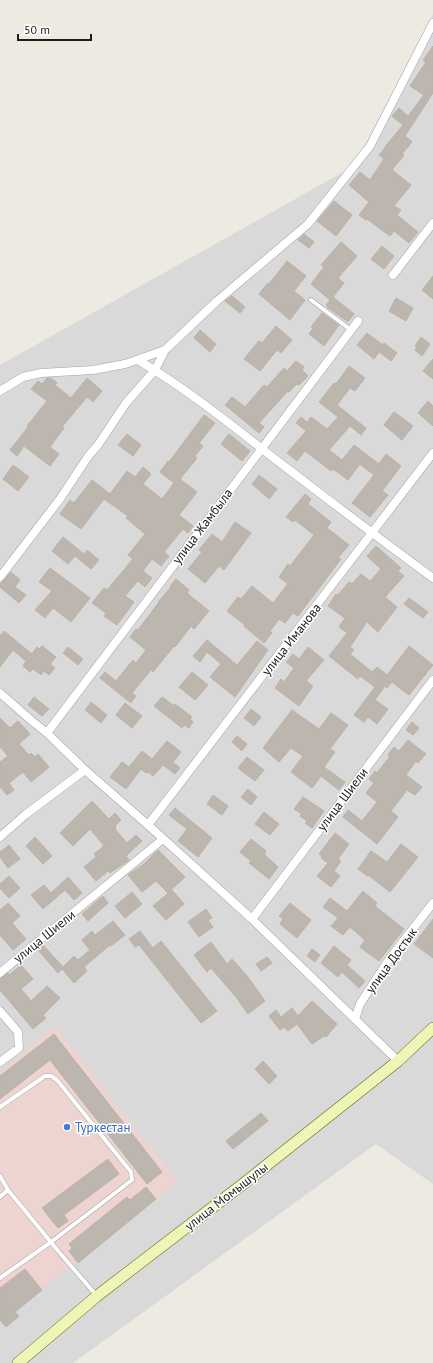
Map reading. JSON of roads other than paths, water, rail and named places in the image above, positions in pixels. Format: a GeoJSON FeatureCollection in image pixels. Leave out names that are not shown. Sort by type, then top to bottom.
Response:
{"type":"FeatureCollection","features":[{"type":"Feature","properties":{"kind":"street"},"geometry":{"type":"LineString","coordinates":[[0,577],[60,500],[126,403],[155,370],[165,350],[217,301],[308,224],[370,146],[433,23]]}},
{"type":"Feature","properties":{"kind":"street"},"geometry":{"type":"LineString","coordinates":[[393,275],[433,222]]}},
{"type":"Feature","properties":{"kind":"street","name":"улица Жамбыла"},"geometry":{"type":"LineString","coordinates":[[47,733],[358,321]]}},
{"type":"Feature","properties":{"kind":"street"},"geometry":{"type":"LineString","coordinates":[[0,391],[23,376],[41,373],[93,370],[138,360],[165,350]]}},
{"type":"Feature","properties":{"kind":"street"},"geometry":{"type":"LineString","coordinates":[[138,360],[215,411],[261,448],[433,578]]}},
{"type":"Feature","properties":{"kind":"street","name":"улица Иманова"},"geometry":{"type":"LineString","coordinates":[[148,825],[433,453]]}},
{"type":"Feature","properties":{"kind":"street","name":"улица Шиели"},"geometry":{"type":"LineString","coordinates":[[252,919],[433,680]]}},
{"type":"Feature","properties":{"kind":"street"},"geometry":{"type":"LineString","coordinates":[[0,692],[252,919],[398,1061]]}},
{"type":"Feature","properties":{"kind":"street"},"geometry":{"type":"LineString","coordinates":[[0,837],[25,815],[85,770]]}},
{"type":"Feature","properties":{"kind":"street","name":"улица Шиели"},"geometry":{"type":"LineString","coordinates":[[0,973],[163,839]]}},
{"type":"Feature","properties":{"kind":"street","name":"улица Достык"},"geometry":{"type":"LineString","coordinates":[[355,1019],[360,1004],[390,958],[433,903]]}},
{"type":"Feature","properties":{"kind":"street"},"geometry":{"type":"LineString","coordinates":[[0,1011],[18,1032],[19,1048],[0,1062]]}},
{"type":"Feature","properties":{"kind":"street","name":"улица Момышулы"},"geometry":{"type":"LineString","coordinates":[[18,1363],[97,1296],[243,1184],[398,1061],[433,1028]]}},
{"type":"Feature","properties":{"kind":"lane"},"geometry":{"type":"LineString","coordinates":[[311,300],[351,330]]}},
{"type":"Feature","properties":{"kind":"lane"},"geometry":{"type":"LineString","coordinates":[[0,1107],[45,1076],[51,1076],[57,1080],[131,1172],[132,1180],[51,1242],[0,1278]]}},
{"type":"Feature","properties":{"kind":"lane"},"geometry":{"type":"LineString","coordinates":[[0,1176],[8,1190],[97,1296]]}},
{"type":"Feature","properties":{"kind":"lane"},"geometry":{"type":"LineString","coordinates":[[0,1197],[8,1190]]}},
{"type":"Feature","properties":{"kind":"place","name":"Туркестан"},"geometry":{"type":"Point","coordinates":[67,1127]}}]}
